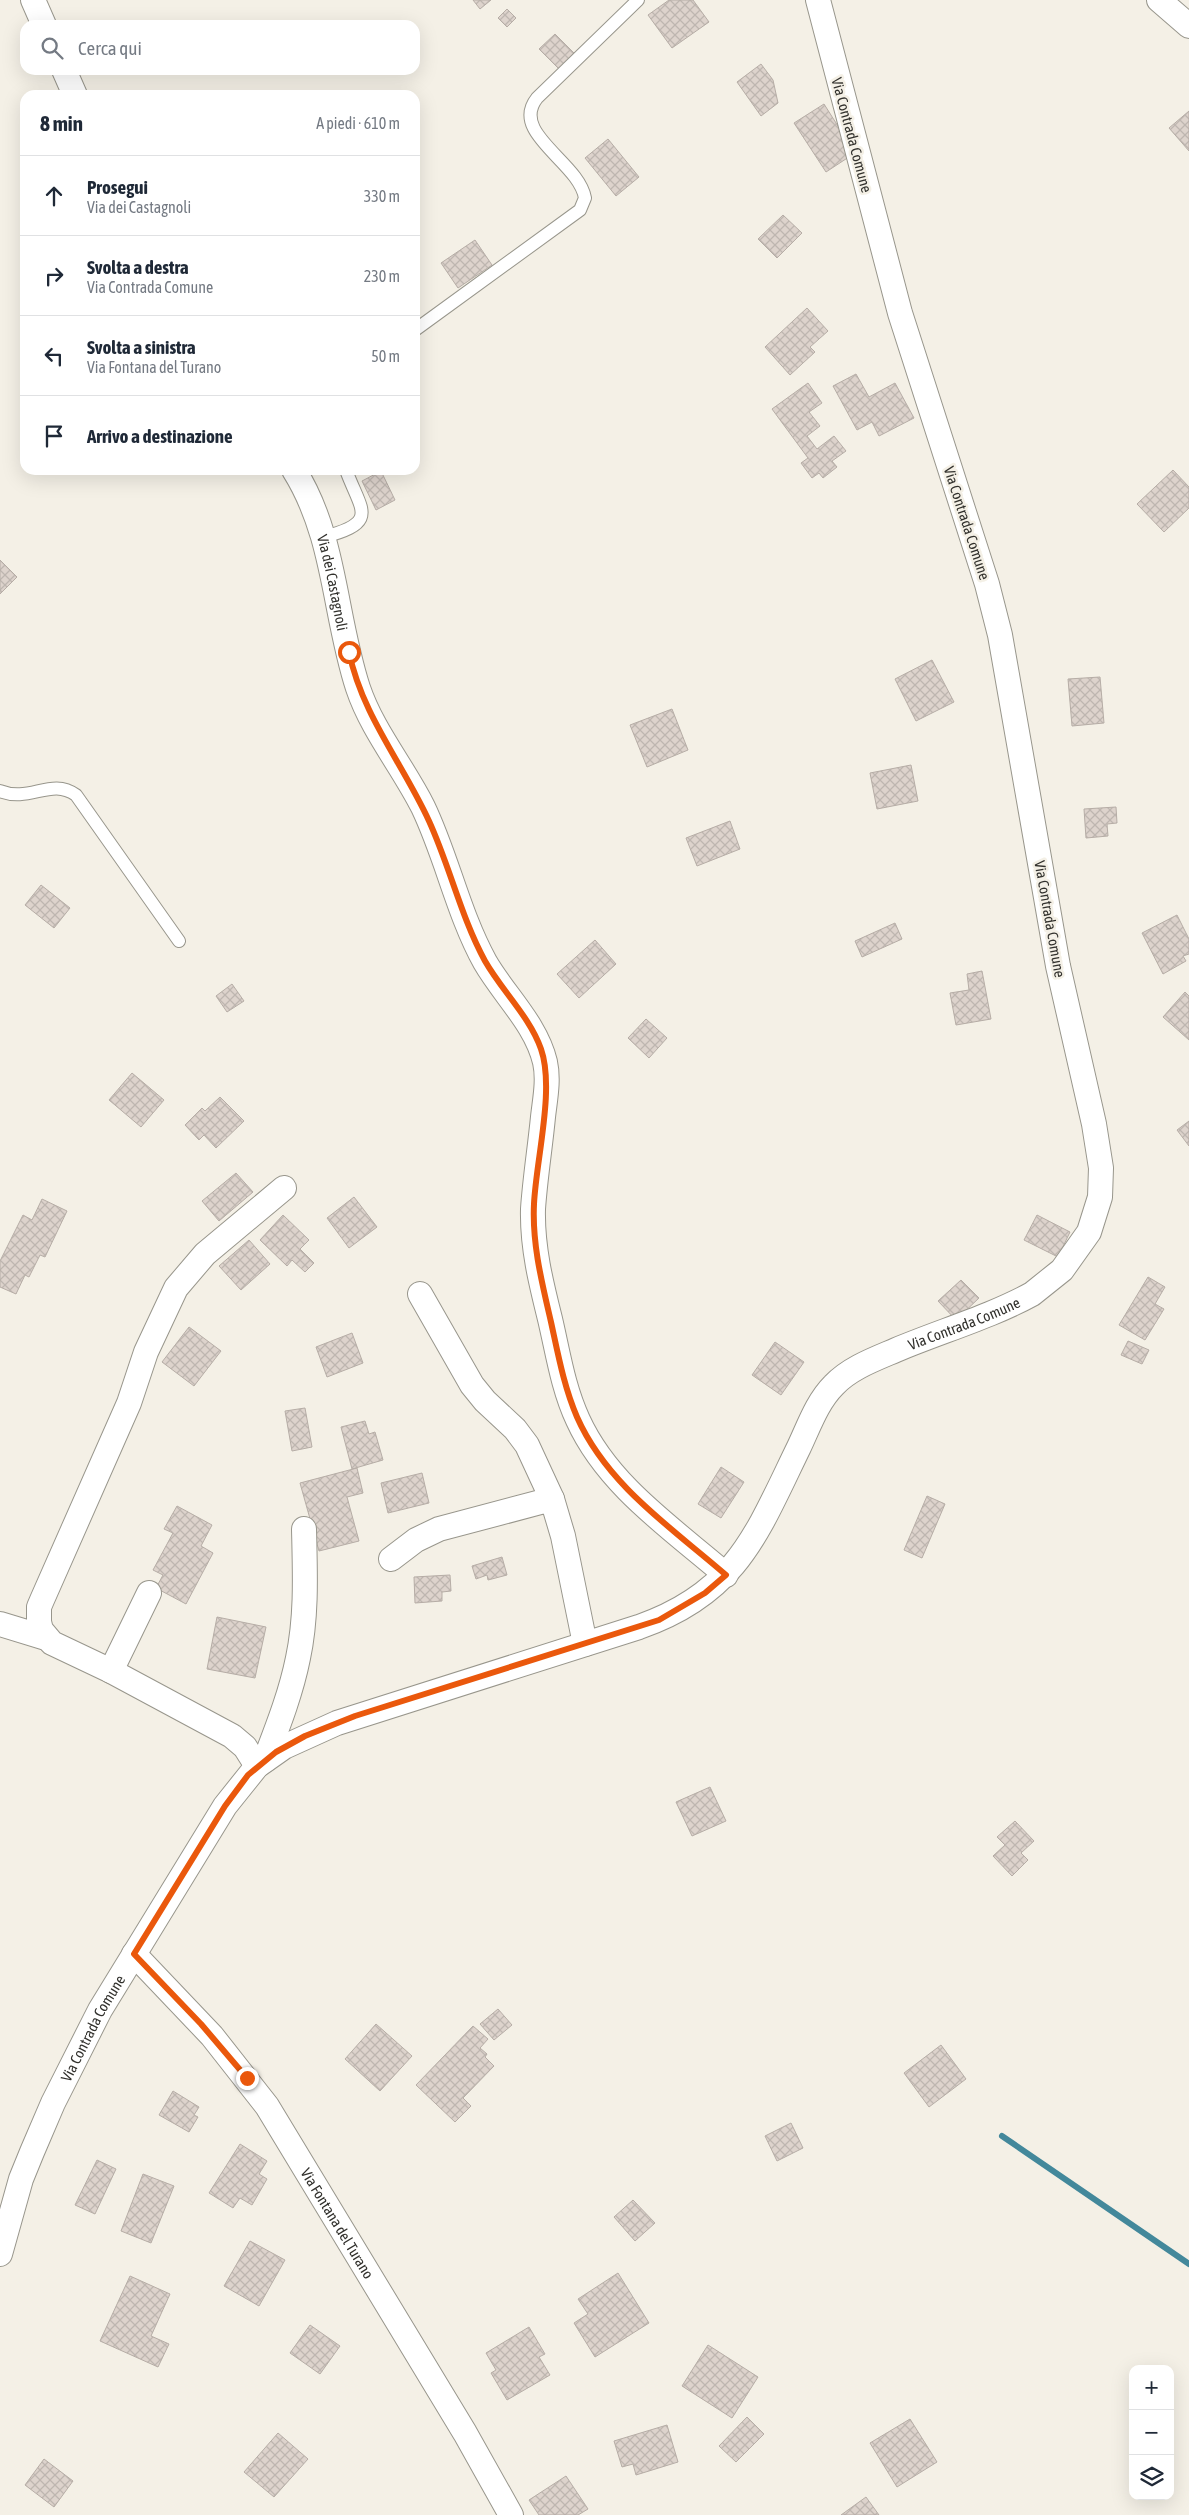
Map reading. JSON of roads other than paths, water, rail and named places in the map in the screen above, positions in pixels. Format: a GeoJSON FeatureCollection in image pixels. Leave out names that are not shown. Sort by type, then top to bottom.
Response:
{"type":"FeatureCollection","features":[{"type":"Feature","properties":{"kind":"street"},"geometry":{"type":"LineString","coordinates":[[33,0],[42,20]]}},
{"type":"Feature","properties":{"kind":"street","name":"Via Contrada Comune"},"geometry":{"type":"LineString","coordinates":[[0,2254],[21,2179],[39,2135],[100,2010],[225,1806],[261,1763],[294,1742],[355,1716],[585,1644],[666,1616],[705,1593],[726,1575],[754,1536],[821,1403],[834,1385],[850,1372],[885,1354],[1015,1303],[1041,1288],[1062,1270],[1086,1238],[1096,1217],[1101,1186],[1097,1136],[1063,990],[998,622],[895,298],[818,0]]}},
{"type":"Feature","properties":{"kind":"street"},"geometry":{"type":"LineString","coordinates":[[1159,0],[1189,26]]}},
{"type":"Feature","properties":{"kind":"street"},"geometry":{"type":"LineString","coordinates":[[66,75],[73,90]]}},
{"type":"Feature","properties":{"kind":"street","name":"Via dei Castagnoli"},"geometry":{"type":"LineString","coordinates":[[297,475],[312,504],[324,538],[359,692],[426,814],[479,949],[498,983],[533,1032],[543,1056],[547,1081],[534,1202],[534,1235],[545,1300],[562,1371],[574,1409],[595,1450],[620,1482],[726,1575]]}},
{"type":"Feature","properties":{"kind":"street"},"geometry":{"type":"LineString","coordinates":[[46,1638],[39,1622],[39,1606],[129,1403],[146,1352],[176,1288],[205,1254],[284,1188]]}},
{"type":"Feature","properties":{"kind":"street"},"geometry":{"type":"LineString","coordinates":[[420,1294],[472,1385],[485,1402],[515,1429],[527,1445],[552,1499],[563,1536],[585,1644]]}},
{"type":"Feature","properties":{"kind":"street"},"geometry":{"type":"LineString","coordinates":[[391,1559],[416,1540],[439,1529],[552,1499]]}},
{"type":"Feature","properties":{"kind":"street"},"geometry":{"type":"LineString","coordinates":[[0,1624],[46,1638],[58,1647],[111,1671],[232,1736],[261,1763],[287,1701],[299,1653],[304,1609],[304,1529]]}},
{"type":"Feature","properties":{"kind":"street"},"geometry":{"type":"LineString","coordinates":[[111,1671],[149,1593]]}},
{"type":"Feature","properties":{"kind":"street","name":"Via Fontana del Turano"},"geometry":{"type":"LineString","coordinates":[[134,1954],[212,2036],[267,2106],[466,2433],[511,2515]]}},
{"type":"Feature","properties":{"kind":"lane"},"geometry":{"type":"LineString","coordinates":[[420,326],[580,210],[585,198],[580,184],[535,132],[528,112],[537,98],[638,0]]}},
{"type":"Feature","properties":{"kind":"lane"},"geometry":{"type":"LineString","coordinates":[[324,538],[352,528],[360,519],[363,506],[348,475]]}},
{"type":"Feature","properties":{"kind":"lane"},"geometry":{"type":"LineString","coordinates":[[0,791],[24,795],[64,788],[76,795],[178,941]]}},
{"type":"Feature","properties":{"kind":"waterway"},"geometry":{"type":"LineString","coordinates":[[1002,2136],[1189,2264]]}}]}
